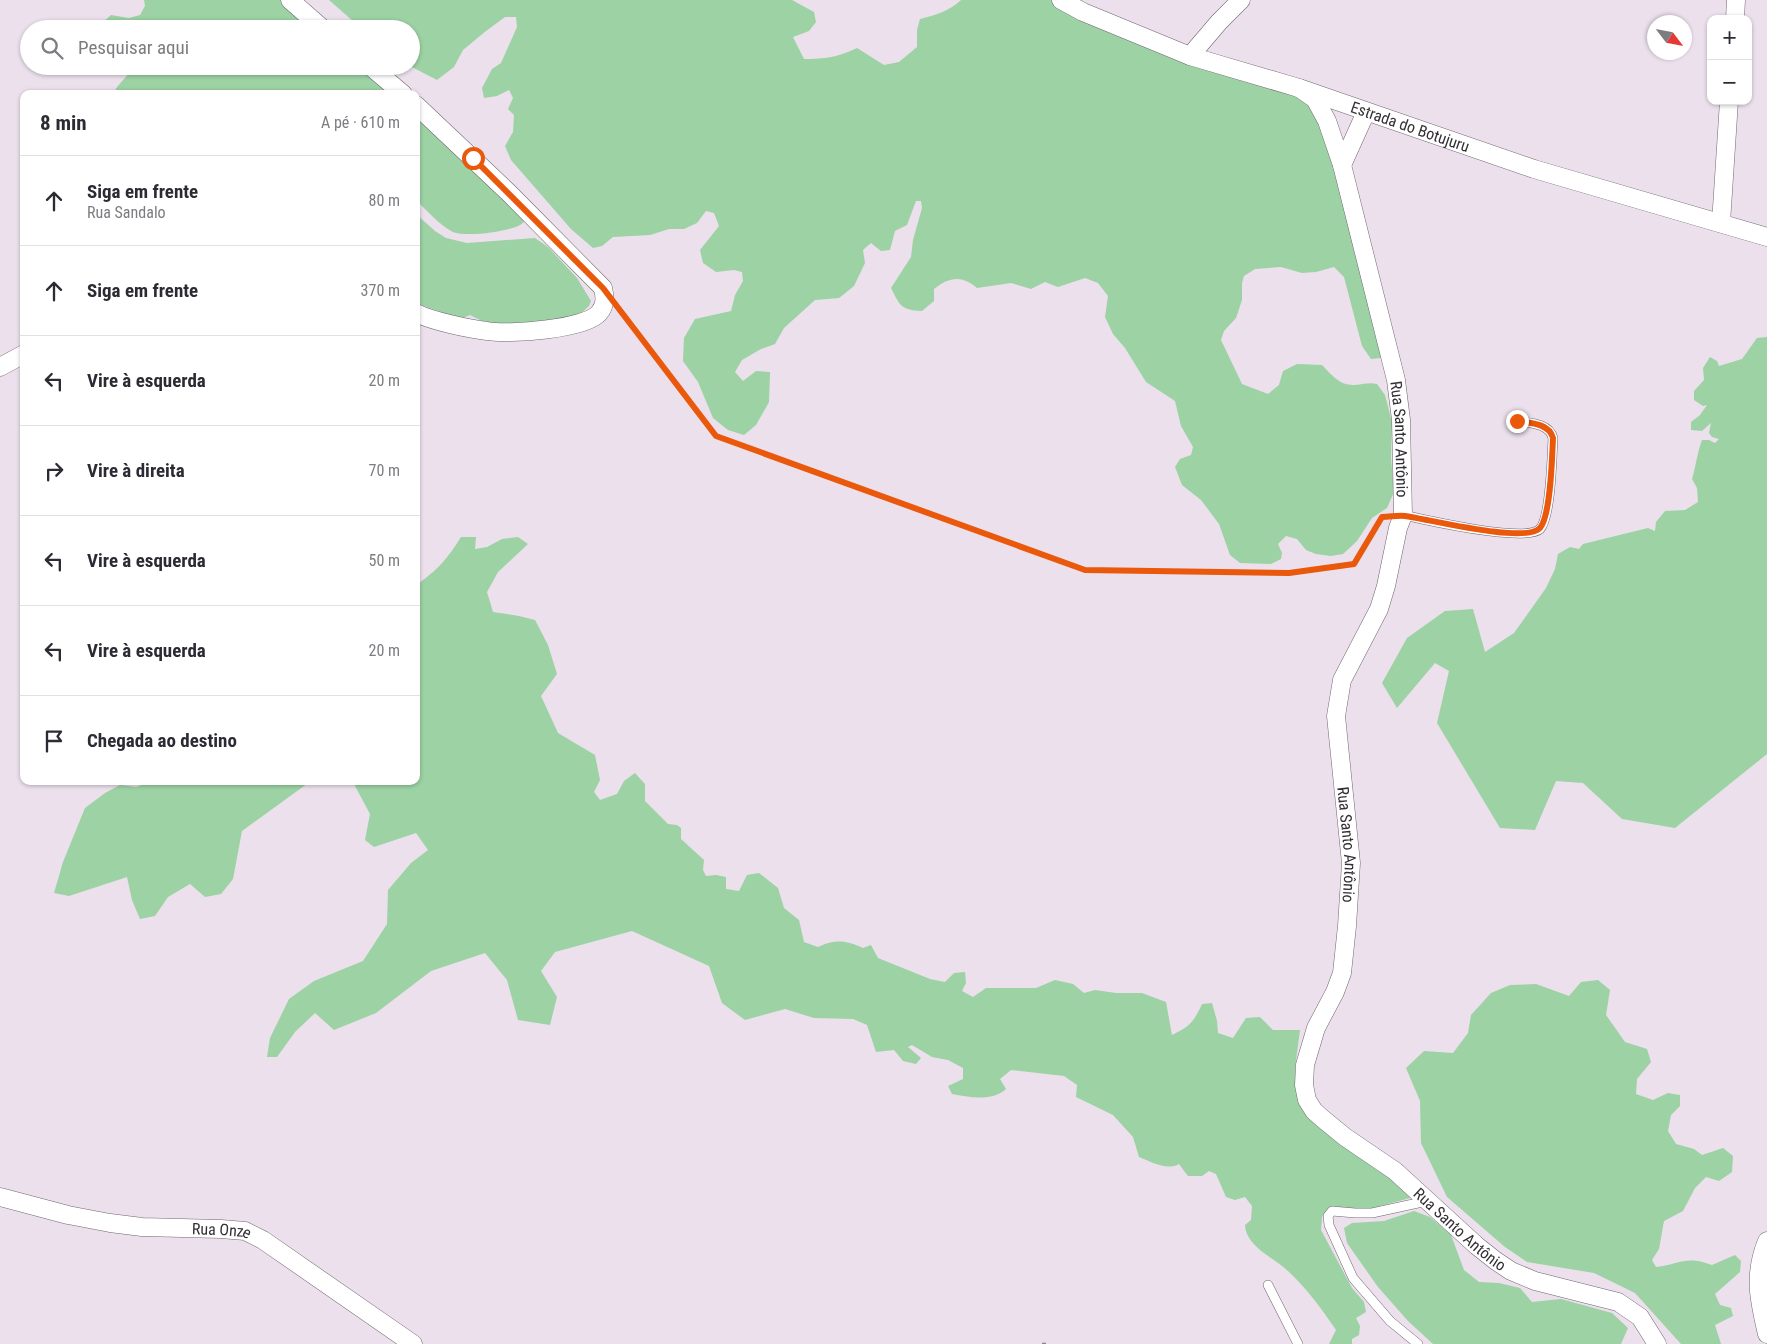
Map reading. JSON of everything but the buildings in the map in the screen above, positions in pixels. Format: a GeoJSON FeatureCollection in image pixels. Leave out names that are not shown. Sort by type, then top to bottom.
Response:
{"type":"FeatureCollection","features":[{"type":"Feature","properties":{"kind":"street"},"geometry":{"type":"LineString","coordinates":[[290,0],[313,20]]}},
{"type":"Feature","properties":{"kind":"street","name":"Estrada do Botujuru"},"geometry":{"type":"LineString","coordinates":[[1061,0],[1083,12],[1190,56],[1299,88],[1534,169],[1767,237]]}},
{"type":"Feature","properties":{"kind":"street"},"geometry":{"type":"LineString","coordinates":[[1190,56],[1241,0]]}},
{"type":"Feature","properties":{"kind":"street"},"geometry":{"type":"LineString","coordinates":[[1735,15],[1736,0]]}},
{"type":"Feature","properties":{"kind":"street"},"geometry":{"type":"LineString","coordinates":[[381,75],[398,90]]}},
{"type":"Feature","properties":{"kind":"street","name":"Rua Santo Antônio"},"geometry":{"type":"LineString","coordinates":[[1299,88],[1315,99],[1328,121],[1342,165],[1396,380],[1401,420],[1403,515],[1398,528],[1386,586],[1379,608],[1342,680],[1338,700],[1336,716],[1350,863],[1347,926],[1342,973],[1335,992],[1316,1028],[1305,1065],[1304,1085],[1307,1100],[1314,1111],[1345,1137],[1395,1171],[1477,1246],[1511,1271],[1535,1282],[1618,1302],[1640,1317],[1658,1344]]}},
{"type":"Feature","properties":{"kind":"street"},"geometry":{"type":"LineString","coordinates":[[1721,223],[1730,105]]}},
{"type":"Feature","properties":{"kind":"street"},"geometry":{"type":"LineString","coordinates":[[420,110],[509,193],[603,288],[605,300],[600,312],[592,319],[536,331],[488,332],[420,314]]}},
{"type":"Feature","properties":{"kind":"street"},"geometry":{"type":"LineString","coordinates":[[1342,165],[1366,112]]}},
{"type":"Feature","properties":{"kind":"street"},"geometry":{"type":"LineString","coordinates":[[0,367],[20,356]]}},
{"type":"Feature","properties":{"kind":"street","name":"Rua Onze"},"geometry":{"type":"LineString","coordinates":[[0,1197],[68,1215],[110,1223],[142,1227],[245,1231],[263,1240],[413,1344]]}},
{"type":"Feature","properties":{"kind":"street"},"geometry":{"type":"LineString","coordinates":[[1767,1241],[1762,1253],[1758,1276],[1759,1300],[1767,1334]]}},
{"type":"Feature","properties":{"kind":"lane"},"geometry":{"type":"LineString","coordinates":[[1403,515],[1465,528],[1529,533],[1540,528],[1547,514],[1553,438],[1551,432],[1546,427],[1517,421]]}},
{"type":"Feature","properties":{"kind":"lane"},"geometry":{"type":"LineString","coordinates":[[1418,1344],[1390,1321],[1353,1278],[1330,1230],[1328,1216],[1332,1211],[1372,1212],[1427,1201]]}},
{"type":"Feature","properties":{"kind":"lane"},"geometry":{"type":"LineString","coordinates":[[1268,1285],[1298,1344]]}},
{"type":"Feature","properties":{"kind":"path"},"geometry":{"type":"LineString","coordinates":[[603,288],[716,436],[1085,570],[1289,573],[1354,564],[1382,517],[1403,515]]}},
{"type":"Feature","properties":{"kind":"green space"},"geometry":{"type":"Polygon","coordinates":[[[144,0],[285,0],[306,20],[105,20],[111,15],[129,18],[140,15],[145,6],[144,0]]]}},
{"type":"Feature","properties":{"kind":"green space"},"geometry":{"type":"Polygon","coordinates":[[[329,0],[792,0],[814,12],[816,22],[809,31],[793,37],[804,59],[831,57],[857,48],[884,65],[899,62],[917,47],[917,30],[920,19],[947,10],[961,0],[1051,0],[1080,16],[1285,89],[1309,105],[1318,119],[1341,185],[1385,350],[1381,358],[1371,359],[1362,346],[1344,277],[1334,267],[1316,272],[1302,273],[1281,267],[1255,269],[1244,276],[1242,300],[1236,318],[1224,331],[1221,340],[1242,384],[1268,394],[1279,385],[1283,371],[1297,364],[1322,365],[1336,378],[1348,385],[1377,384],[1385,395],[1392,422],[1391,458],[1394,492],[1387,508],[1372,518],[1357,541],[1343,554],[1331,556],[1316,554],[1306,550],[1297,539],[1286,536],[1278,544],[1282,553],[1281,559],[1271,564],[1240,563],[1230,555],[1219,524],[1201,500],[1182,485],[1175,467],[1180,459],[1191,455],[1193,447],[1181,426],[1175,401],[1146,382],[1125,348],[1113,334],[1105,317],[1108,296],[1098,283],[1085,278],[1058,287],[1045,282],[1031,289],[1011,283],[977,288],[966,281],[956,279],[945,282],[934,289],[934,301],[922,311],[910,310],[899,303],[891,288],[911,257],[913,240],[922,208],[921,201],[916,201],[907,225],[895,231],[890,250],[881,251],[871,243],[863,250],[865,263],[854,286],[839,298],[815,300],[784,328],[775,344],[761,349],[742,360],[735,372],[743,381],[756,371],[770,372],[769,402],[756,425],[744,435],[728,430],[713,418],[698,382],[683,361],[684,338],[695,319],[731,311],[735,295],[743,281],[742,272],[734,270],[716,272],[703,263],[700,250],[719,226],[714,213],[706,211],[697,223],[684,229],[669,229],[650,235],[613,237],[602,246],[593,248],[571,229],[511,160],[505,146],[513,132],[514,115],[508,109],[513,98],[509,90],[497,96],[484,98],[482,88],[492,69],[501,63],[517,27],[516,17],[505,17],[486,31],[463,50],[454,67],[437,80],[420,71],[420,20],[352,20],[329,0]]]}},
{"type":"Feature","properties":{"kind":"green space"},"geometry":{"type":"Polygon","coordinates":[[[127,75],[374,75],[391,90],[116,90],[127,75]]]}},
{"type":"Feature","properties":{"kind":"green space"},"geometry":{"type":"Polygon","coordinates":[[[420,115],[526,216],[520,225],[514,228],[475,234],[451,231],[420,204],[420,115]]]}},
{"type":"Feature","properties":{"kind":"green space"},"geometry":{"type":"Polygon","coordinates":[[[420,218],[446,238],[467,243],[535,238],[548,247],[577,278],[591,301],[589,306],[577,317],[507,326],[486,323],[470,315],[460,319],[420,304],[420,218]]]}},
{"type":"Feature","properties":{"kind":"green space"},"geometry":{"type":"Polygon","coordinates":[[[1767,337],[1767,754],[1675,828],[1622,819],[1583,783],[1556,781],[1535,830],[1500,828],[1437,723],[1449,671],[1435,663],[1397,708],[1382,683],[1407,638],[1445,611],[1473,609],[1485,652],[1514,633],[1546,588],[1555,569],[1558,554],[1570,547],[1579,549],[1583,544],[1648,528],[1655,531],[1656,522],[1665,511],[1685,510],[1698,502],[1697,488],[1692,479],[1700,445],[1702,440],[1709,440],[1715,443],[1719,439],[1712,437],[1709,433],[1711,423],[1702,431],[1691,430],[1691,422],[1700,415],[1707,405],[1703,406],[1694,400],[1694,391],[1704,380],[1703,368],[1710,357],[1717,361],[1719,366],[1742,359],[1757,338],[1767,337]]]}},
{"type":"Feature","properties":{"kind":"green space"},"geometry":{"type":"Polygon","coordinates":[[[461,537],[476,537],[475,549],[487,547],[502,539],[518,537],[528,544],[498,572],[487,592],[493,612],[535,620],[548,645],[557,674],[541,696],[558,733],[595,755],[600,780],[594,792],[600,800],[617,794],[624,781],[635,773],[645,784],[645,801],[668,824],[677,825],[681,828],[681,839],[704,860],[703,870],[706,876],[726,877],[726,889],[739,891],[747,875],[759,873],[778,888],[784,908],[799,920],[804,942],[818,947],[835,942],[851,943],[863,948],[871,945],[878,958],[930,979],[945,982],[954,973],[965,972],[966,983],[962,991],[973,997],[986,988],[1036,988],[1055,980],[1073,984],[1084,993],[1095,990],[1116,993],[1142,993],[1166,1002],[1172,1035],[1190,1023],[1202,1004],[1212,1003],[1218,1033],[1233,1038],[1246,1018],[1260,1017],[1273,1030],[1300,1030],[1295,1068],[1301,1102],[1414,1197],[1369,1209],[1332,1208],[1322,1217],[1321,1230],[1352,1288],[1364,1302],[1366,1312],[1356,1318],[1360,1326],[1359,1335],[1352,1339],[1352,1344],[1329,1344],[1336,1330],[1320,1307],[1289,1272],[1262,1252],[1250,1240],[1245,1225],[1251,1220],[1252,1206],[1245,1197],[1235,1200],[1226,1197],[1216,1174],[1209,1171],[1202,1176],[1188,1176],[1179,1164],[1170,1167],[1164,1166],[1139,1157],[1133,1137],[1113,1115],[1076,1097],[1077,1085],[1064,1076],[1011,1070],[1000,1079],[1006,1089],[994,1096],[980,1098],[952,1094],[948,1086],[963,1079],[963,1068],[948,1060],[932,1057],[912,1045],[908,1047],[921,1058],[916,1064],[903,1061],[894,1050],[876,1052],[867,1025],[853,1019],[814,1018],[785,1009],[745,1020],[722,1003],[709,966],[632,931],[555,952],[541,971],[557,997],[550,1025],[518,1020],[507,980],[485,953],[431,971],[376,1013],[334,1030],[315,1013],[295,1032],[277,1057],[267,1057],[270,1038],[289,999],[314,981],[363,961],[387,924],[388,890],[411,863],[428,850],[416,833],[374,847],[365,840],[370,814],[355,785],[420,785],[420,582],[442,564],[461,537]]]}},
{"type":"Feature","properties":{"kind":"green space"},"geometry":{"type":"Polygon","coordinates":[[[120,785],[136,787],[142,785],[305,785],[242,831],[233,879],[221,894],[205,897],[190,884],[168,897],[155,916],[140,919],[132,900],[127,877],[69,896],[54,893],[63,862],[85,808],[105,793],[120,785]]]}},
{"type":"Feature","properties":{"kind":"green space"},"geometry":{"type":"Polygon","coordinates":[[[1598,980],[1610,990],[1606,1015],[1625,1042],[1647,1049],[1651,1062],[1637,1079],[1636,1094],[1653,1100],[1668,1093],[1680,1095],[1680,1106],[1671,1115],[1668,1131],[1676,1144],[1694,1149],[1702,1155],[1723,1148],[1733,1156],[1732,1172],[1719,1181],[1706,1177],[1695,1188],[1683,1211],[1664,1221],[1659,1249],[1652,1260],[1656,1267],[1689,1260],[1712,1265],[1735,1255],[1741,1261],[1740,1272],[1715,1294],[1720,1305],[1731,1308],[1733,1316],[1715,1325],[1721,1344],[1681,1344],[1635,1293],[1594,1273],[1527,1262],[1505,1247],[1447,1197],[1421,1143],[1420,1101],[1406,1068],[1424,1051],[1453,1053],[1468,1033],[1471,1015],[1491,993],[1510,985],[1536,984],[1569,996],[1581,982],[1598,980]]]}},
{"type":"Feature","properties":{"kind":"green space"},"geometry":{"type":"Polygon","coordinates":[[[1414,1211],[1430,1217],[1451,1235],[1464,1270],[1479,1282],[1499,1283],[1520,1288],[1532,1302],[1561,1299],[1612,1313],[1628,1328],[1621,1344],[1433,1344],[1408,1321],[1378,1287],[1347,1243],[1344,1228],[1352,1223],[1384,1221],[1414,1211]]]}},
{"type":"Feature","properties":{"kind":"route"},"geometry":{"type":"LineString","coordinates":[[473,158],[603,288],[716,436],[1085,570],[1289,573],[1354,564],[1382,517],[1403,515],[1465,528],[1529,533],[1540,528],[1547,514],[1553,438],[1551,432],[1546,427],[1517,421]]}}]}
